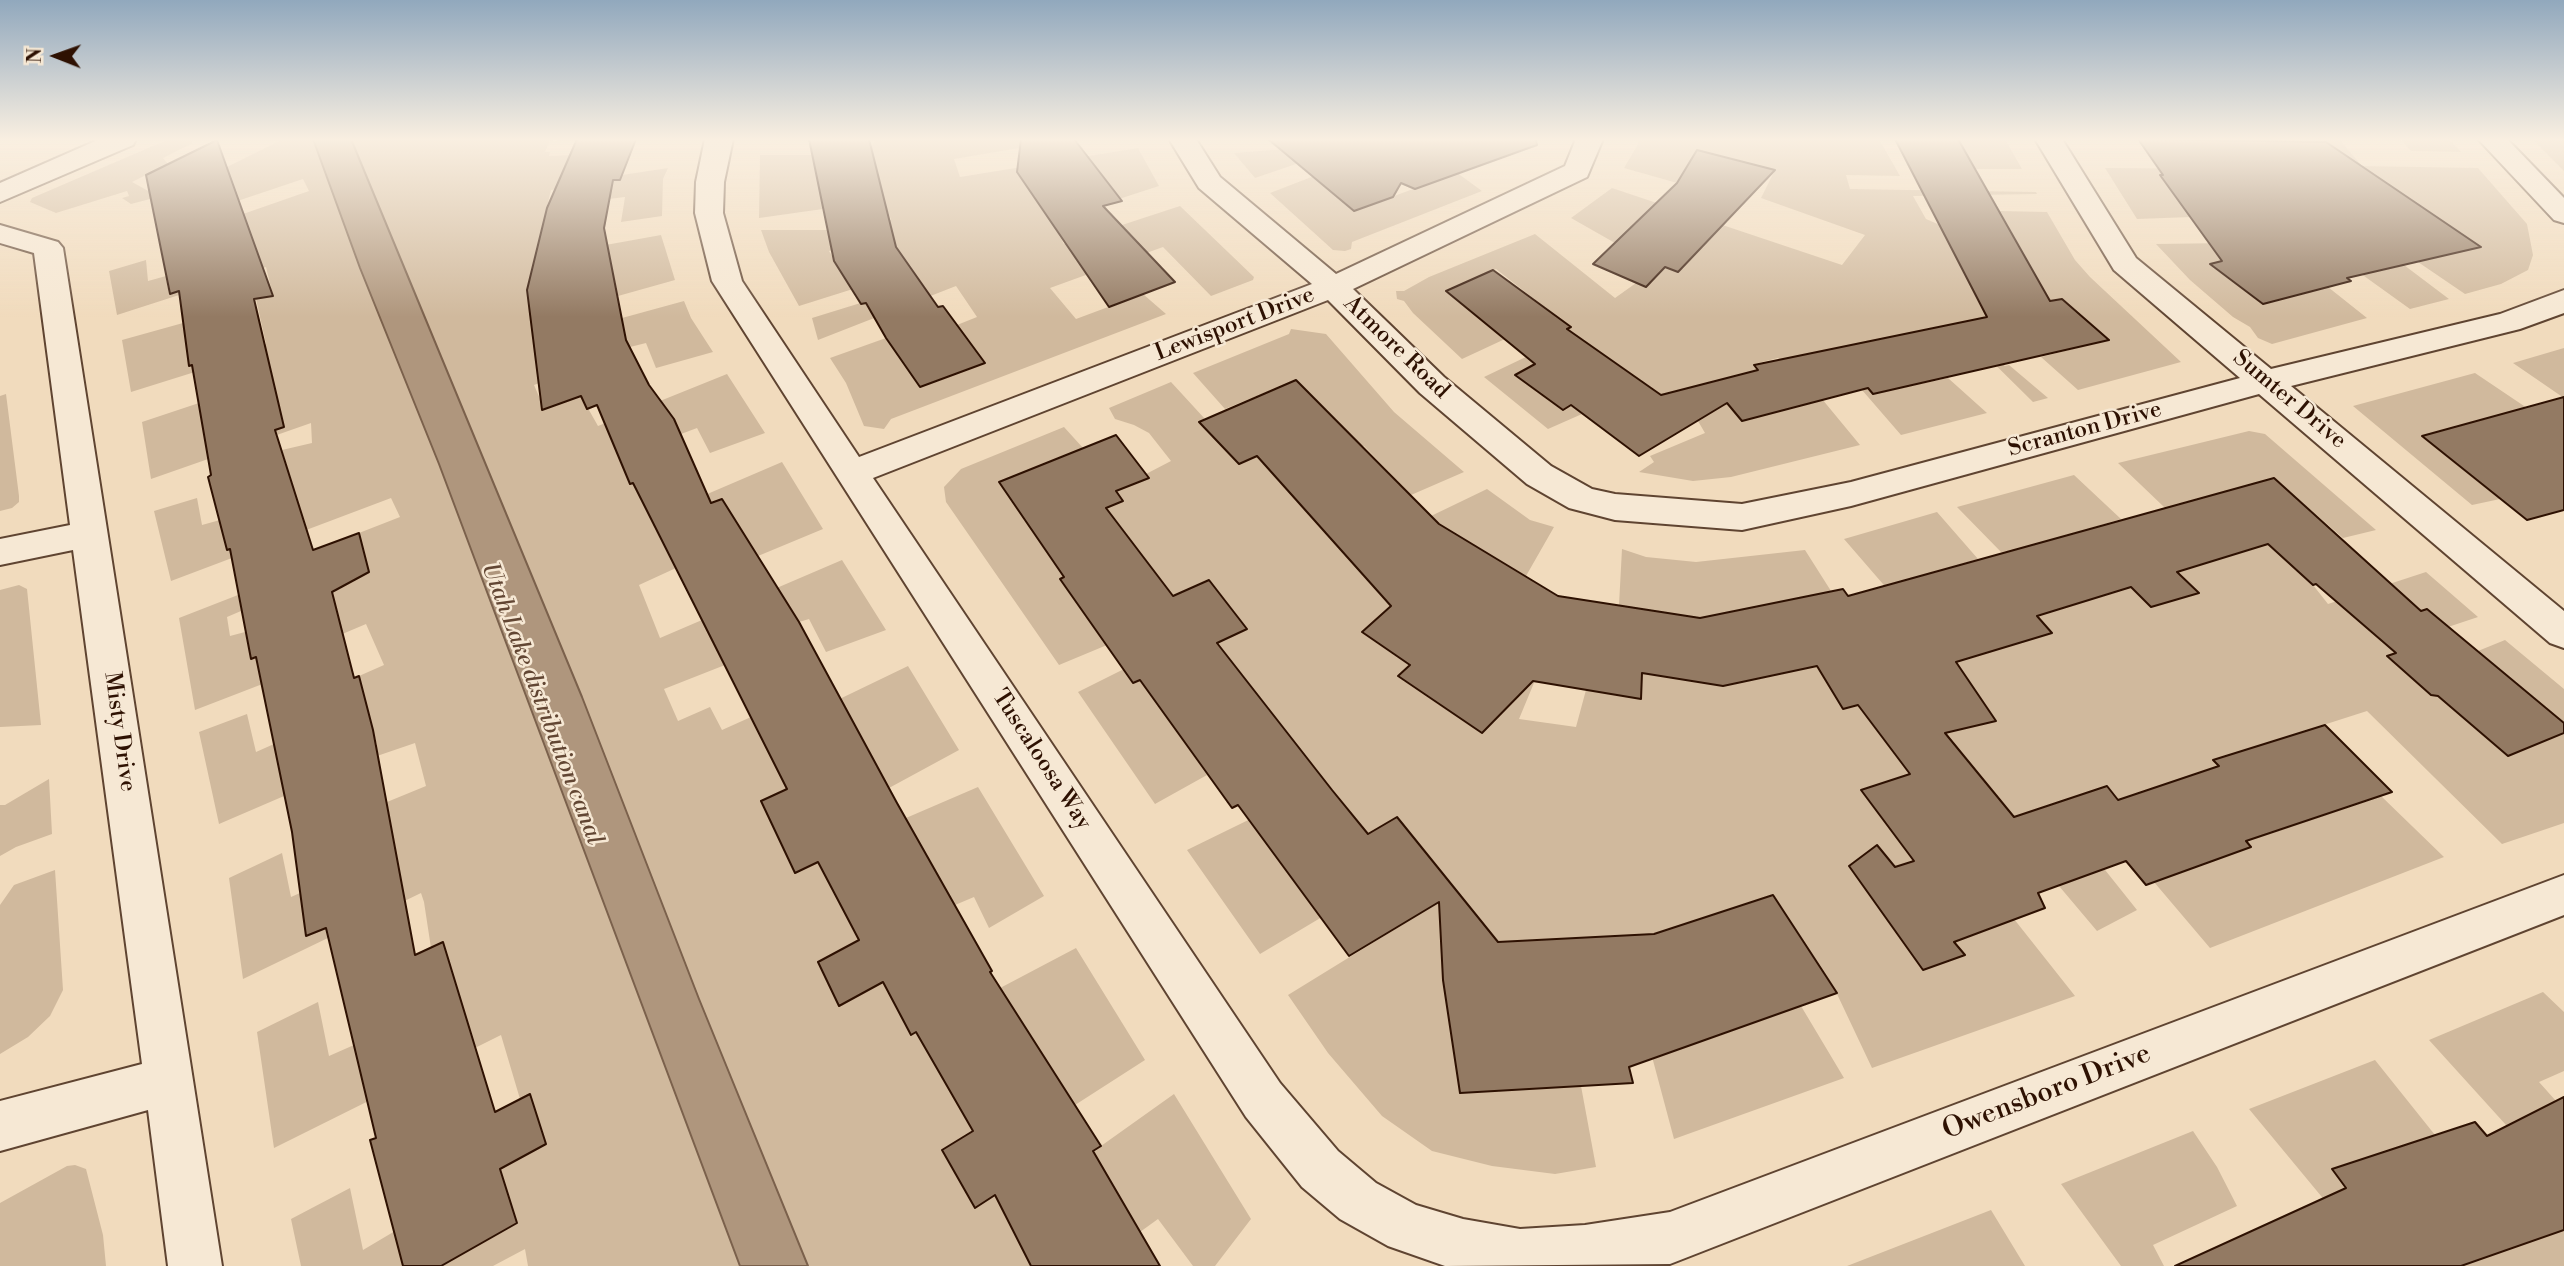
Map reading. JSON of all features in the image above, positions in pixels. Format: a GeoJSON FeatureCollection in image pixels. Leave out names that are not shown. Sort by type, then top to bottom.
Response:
{"type":"FeatureCollection","features":[{"type":"Feature","properties":{"kind":"street","name":"Tuscaloosa Way"},"geometry":{"type":"LineString","coordinates":[[709,198],[709,214],[727,281],[1263,1100],[1320,1169],[1357,1201],[1406,1228],[1463,1245],[1520,1255]]}},
{"type":"Feature","properties":{"kind":"street","name":"Atmore Road"},"geometry":{"type":"LineString","coordinates":[[1228,198],[1333,287],[1432,384],[1519,459],[1539,475],[1582,499],[1600,504]]}},
{"type":"Feature","properties":{"kind":"street","name":"Lewisport Drive"},"geometry":{"type":"LineString","coordinates":[[852,472],[1333,287],[1522,198]]}},
{"type":"Feature","properties":{"kind":"street","name":"Sumter Drive"},"geometry":{"type":"LineString","coordinates":[[2084,198],[2125,264],[2564,633]]}},
{"type":"Feature","properties":{"kind":"street"},"geometry":{"type":"LineString","coordinates":[[2549,198],[2564,214]]}},
{"type":"Feature","properties":{"kind":"street","name":"Misty Drive"},"geometry":{"type":"LineString","coordinates":[[0,234],[48,248],[195,1266]]}},
{"type":"Feature","properties":{"kind":"street","name":"Scranton Drive"},"geometry":{"type":"LineString","coordinates":[[1600,504],[1742,517],[1851,494],[2267,381],[2509,322],[2555,306],[2564,299]]}},
{"type":"Feature","properties":{"kind":"street"},"geometry":{"type":"LineString","coordinates":[[0,552],[90,534]]}},
{"type":"Feature","properties":{"kind":"street","name":"Owensboro Drive"},"geometry":{"type":"LineString","coordinates":[[1520,1255],[1585,1251],[1670,1238],[2564,895]]}},
{"type":"Feature","properties":{"kind":"street"},"geometry":{"type":"LineString","coordinates":[[0,1126],[169,1081]]}},
{"type":"Feature","properties":{"kind":"shaded area"},"geometry":{"type":"Polygon","coordinates":[[[32,198],[104,198],[56,213],[30,202],[32,198]]]}},
{"type":"Feature","properties":{"kind":"shaded area"},"geometry":{"type":"Polygon","coordinates":[[[122,198],[246,198],[166,225],[150,199],[131,204],[122,198]]]}},
{"type":"Feature","properties":{"kind":"shaded area"},"geometry":{"type":"Polygon","coordinates":[[[289,198],[549,198],[536,253],[600,246],[661,235],[675,280],[618,296],[609,253],[623,325],[622,318],[684,301],[691,318],[713,352],[656,368],[646,343],[630,347],[622,333],[570,372],[534,385],[544,408],[581,396],[598,426],[727,374],[765,433],[710,453],[697,428],[681,434],[670,413],[609,433],[630,484],[639,481],[647,498],[701,479],[705,495],[782,462],[823,529],[758,556],[722,499],[655,525],[676,568],[639,585],[660,638],[842,560],[886,630],[826,652],[809,619],[799,622],[785,599],[708,631],[725,665],[664,689],[678,721],[710,707],[722,730],[751,717],[765,735],[908,666],[959,750],[889,788],[848,714],[789,787],[761,802],[795,873],[906,818],[978,787],[1044,896],[989,928],[974,897],[955,905],[925,853],[837,898],[859,940],[818,962],[839,1006],[883,982],[911,1035],[1076,948],[1145,1060],[1075,1105],[1008,1000],[927,1050],[973,1131],[942,1151],[975,1208],[997,1193],[1101,1146],[1174,1094],[1251,1219],[1215,1266],[1193,1266],[1158,1219],[1140,1232],[1114,1188],[1022,1247],[1031,1266],[528,1266],[525,1249],[493,1266],[441,1266],[516,1224],[500,1169],[546,1144],[530,1094],[520,1099],[501,1035],[274,1148],[257,1032],[318,1002],[329,1056],[354,1045],[431,948],[424,902],[421,893],[243,979],[229,878],[282,853],[291,897],[300,893],[306,936],[404,896],[387,802],[426,786],[415,743],[377,756],[219,824],[199,732],[247,714],[256,752],[274,744],[282,784],[377,745],[359,676],[384,665],[366,624],[288,657],[291,673],[195,710],[179,618],[238,595],[241,611],[227,617],[230,636],[245,632],[251,659],[340,625],[332,592],[369,572],[359,533],[400,517],[391,498],[171,581],[154,511],[197,498],[202,525],[220,520],[304,521],[282,450],[312,443],[311,423],[151,479],[142,422],[199,403],[265,350],[131,392],[122,340],[183,323],[190,366],[266,344],[256,299],[273,296],[266,267],[117,315],[109,271],[146,260],[148,281],[166,276],[169,295],[262,266],[220,222],[289,198]]]}},
{"type":"Feature","properties":{"kind":"shaded area"},"geometry":{"type":"Polygon","coordinates":[[[625,198],[662,198],[662,216],[621,222],[625,198]]]}},
{"type":"Feature","properties":{"kind":"shaded area"},"geometry":{"type":"Polygon","coordinates":[[[759,198],[821,198],[823,209],[759,218],[759,198]]]}},
{"type":"Feature","properties":{"kind":"shaded area"},"geometry":{"type":"Polygon","coordinates":[[[867,198],[1122,198],[1051,221],[1064,244],[1180,206],[1254,277],[1253,280],[1211,296],[1163,247],[1050,288],[1076,319],[1143,294],[1166,314],[891,419],[884,429],[864,426],[846,383],[830,358],[886,338],[920,387],[957,325],[977,317],[956,286],[818,340],[812,318],[922,284],[886,233],[829,251],[853,289],[799,306],[769,252],[761,230],[830,230],[891,220],[887,209],[867,198]]]}},
{"type":"Feature","properties":{"kind":"shaded area"},"geometry":{"type":"Polygon","coordinates":[[[1276,198],[1339,198],[1354,211],[1389,198],[1464,198],[1352,242],[1351,249],[1345,251],[1333,250],[1276,198]]]}},
{"type":"Feature","properties":{"kind":"shaded area"},"geometry":{"type":"Polygon","coordinates":[[[1598,198],[1642,198],[1842,265],[1865,235],[1761,198],[1914,198],[1926,219],[1940,225],[1961,265],[2030,265],[2000,211],[2047,212],[2075,260],[2090,277],[2181,362],[2078,390],[2041,357],[2108,340],[2061,299],[1961,323],[2005,366],[2009,365],[2048,398],[2033,402],[1954,324],[1835,349],[1873,394],[1948,378],[1987,413],[1901,435],[1836,360],[1790,371],[1778,358],[1754,364],[1758,370],[1710,383],[1822,399],[1860,445],[1731,477],[1693,481],[1639,472],[1654,462],[1650,456],[1705,433],[1698,421],[1581,339],[1515,375],[1562,410],[1571,405],[1582,414],[1548,429],[1484,377],[1553,344],[1567,325],[1496,269],[1446,291],[1505,339],[1462,359],[1413,313],[1404,301],[1397,299],[1396,291],[1404,291],[1429,277],[1535,234],[1615,298],[1636,283],[1646,287],[1665,267],[1678,272],[1718,230],[1654,205],[1615,243],[1571,218],[1598,198]]]}},
{"type":"Feature","properties":{"kind":"shaded area"},"geometry":{"type":"Polygon","coordinates":[[[2124,198],[2504,198],[2527,224],[2533,255],[2528,270],[2501,284],[2465,294],[2418,262],[2480,247],[2434,215],[2348,235],[2393,268],[2404,265],[2449,299],[2410,309],[2339,258],[2191,217],[2137,219],[2124,198]]]}},
{"type":"Feature","properties":{"kind":"shaded area"},"geometry":{"type":"Polygon","coordinates":[[[2228,243],[2243,256],[2211,265],[2263,304],[2328,287],[2367,318],[2272,344],[2258,338],[2250,327],[2233,317],[2190,280],[2156,244],[2228,243]]]}},
{"type":"Feature","properties":{"kind":"shaded area"},"geometry":{"type":"Polygon","coordinates":[[[1291,329],[1326,334],[1394,412],[1464,472],[1411,495],[1364,446],[1281,482],[1438,524],[1431,516],[1487,489],[1530,520],[1554,527],[1526,576],[1450,531],[1394,603],[1362,632],[1410,665],[1398,677],[1482,733],[1536,678],[1519,719],[1576,727],[1586,690],[1640,699],[1642,673],[1715,685],[1717,621],[1619,605],[1622,549],[1646,557],[1696,562],[1805,550],[1831,591],[1734,611],[1772,675],[1817,666],[1843,708],[1874,702],[1901,743],[1995,721],[1934,643],[1844,539],[1937,512],[1978,559],[1900,582],[1951,642],[2060,607],[2009,551],[2001,552],[1957,507],[2074,475],[2121,519],[2044,542],[2131,587],[2151,607],[2199,593],[2177,572],[2202,564],[2208,549],[2118,463],[2249,431],[2265,434],[2376,530],[2343,538],[2274,478],[2215,495],[2313,585],[2328,604],[2426,572],[2478,617],[2448,627],[2427,609],[2370,630],[2396,653],[2387,657],[2431,695],[2438,696],[2507,756],[2564,733],[2564,823],[2502,844],[2367,711],[2214,760],[2278,831],[2381,796],[2444,857],[2210,948],[2154,882],[2251,847],[2187,777],[2118,800],[2107,786],[2054,806],[2137,910],[2097,931],[2059,886],[2067,882],[1952,742],[1900,760],[1910,774],[1861,790],[1914,861],[1859,880],[1923,970],[1964,955],[1954,941],[2014,919],[2075,996],[1872,1068],[1837,994],[1773,895],[1633,942],[1692,1045],[1801,1006],[1844,1078],[1674,1139],[1643,1023],[1443,980],[1460,1093],[1581,1086],[1596,1167],[1555,1174],[1492,1166],[1432,1151],[1382,1116],[1328,1053],[1288,995],[1457,891],[1396,817],[1368,834],[1332,789],[1258,831],[1322,917],[1260,954],[1187,850],[1326,782],[1235,667],[1158,705],[1207,775],[1155,804],[1078,692],[1124,669],[1134,683],[1247,628],[1209,580],[1173,596],[1135,546],[1061,578],[1107,645],[1059,665],[946,502],[944,487],[961,469],[1064,427],[1083,448],[999,482],[1031,529],[1076,521],[1123,501],[1116,491],[1149,478],[1146,474],[1171,461],[1149,433],[1115,419],[1109,408],[1171,382],[1205,419],[1199,422],[1239,464],[1337,420],[1296,380],[1225,409],[1193,373],[1289,334],[1291,329]]]}},
{"type":"Feature","properties":{"kind":"shaded area"},"geometry":{"type":"Polygon","coordinates":[[[2564,348],[2564,398],[2513,363],[2564,348]]]}},
{"type":"Feature","properties":{"kind":"shaded area"},"geometry":{"type":"Polygon","coordinates":[[[2475,373],[2527,408],[2423,437],[2500,499],[2472,505],[2353,406],[2475,373]]]}},
{"type":"Feature","properties":{"kind":"shaded area"},"geometry":{"type":"Polygon","coordinates":[[[6,394],[19,502],[12,508],[0,511],[0,396],[6,394]]]}},
{"type":"Feature","properties":{"kind":"shaded area"},"geometry":{"type":"Polygon","coordinates":[[[19,585],[27,589],[41,725],[0,727],[0,590],[19,585]]]}},
{"type":"Feature","properties":{"kind":"shaded area"},"geometry":{"type":"Polygon","coordinates":[[[2505,640],[2564,689],[2564,723],[2478,651],[2505,640]]]}},
{"type":"Feature","properties":{"kind":"shaded area"},"geometry":{"type":"Polygon","coordinates":[[[49,779],[52,834],[0,856],[0,805],[5,805],[49,779]]]}},
{"type":"Feature","properties":{"kind":"shaded area"},"geometry":{"type":"Polygon","coordinates":[[[55,870],[63,990],[50,1016],[28,1037],[0,1054],[0,905],[14,885],[55,870]]]}},
{"type":"Feature","properties":{"kind":"shaded area"},"geometry":{"type":"Polygon","coordinates":[[[2543,992],[2564,1012],[2564,1071],[2539,1082],[2556,1101],[2564,1189],[2429,1040],[2543,992]]]}},
{"type":"Feature","properties":{"kind":"shaded area"},"geometry":{"type":"Polygon","coordinates":[[[2375,1060],[2435,1135],[2332,1169],[2405,1266],[2379,1266],[2249,1109],[2375,1060]]]}},
{"type":"Feature","properties":{"kind":"shaded area"},"geometry":{"type":"Polygon","coordinates":[[[2193,1131],[2217,1167],[2237,1206],[2153,1245],[2164,1266],[2121,1266],[2061,1184],[2193,1131]]]}},
{"type":"Feature","properties":{"kind":"shaded area"},"geometry":{"type":"Polygon","coordinates":[[[75,1165],[86,1169],[103,1235],[106,1266],[0,1266],[0,1203],[67,1166],[75,1165]]]}},
{"type":"Feature","properties":{"kind":"shaded area"},"geometry":{"type":"Polygon","coordinates":[[[350,1188],[363,1250],[395,1231],[403,1266],[301,1266],[291,1219],[350,1188]]]}},
{"type":"Feature","properties":{"kind":"shaded area"},"geometry":{"type":"Polygon","coordinates":[[[1991,1210],[2025,1266],[1847,1266],[1991,1210]]]}},
{"type":"Feature","properties":{"kind":"shaded area"},"geometry":{"type":"Polygon","coordinates":[[[2564,1230],[2564,1266],[2461,1266],[2564,1230]]]}},
{"type":"Feature","properties":{"kind":"water","name":"Utah Lake distribution canal"},"geometry":{"type":"Polygon","coordinates":[[[335,198],[375,198],[582,697],[699,999],[808,1266],[740,1266],[439,464],[335,198]]]}},
{"type":"Feature","properties":{"kind":"building"},"geometry":{"type":"Polygon","coordinates":[[[151,198],[238,198],[273,296],[254,299],[284,427],[275,430],[313,550],[359,533],[369,572],[332,592],[354,678],[359,676],[373,730],[415,955],[443,942],[495,1112],[530,1094],[546,1144],[500,1169],[517,1223],[441,1266],[403,1266],[370,1140],[376,1138],[326,928],[306,936],[292,832],[256,657],[251,659],[230,549],[227,550],[208,477],[211,475],[192,365],[189,366],[179,291],[170,294],[151,198]]]}},
{"type":"Feature","properties":{"kind":"building"},"geometry":{"type":"Polygon","coordinates":[[[551,198],[610,198],[604,228],[626,340],[649,385],[674,419],[711,503],[722,499],[799,622],[992,971],[990,972],[1101,1146],[1093,1151],[1160,1266],[1031,1266],[995,1195],[975,1208],[942,1150],[973,1131],[916,1032],[911,1035],[883,982],[839,1006],[818,962],[859,940],[818,862],[795,873],[761,801],[787,789],[633,483],[630,484],[597,405],[587,409],[581,396],[542,410],[527,290],[551,198]]]}},
{"type":"Feature","properties":{"kind":"building"},"geometry":{"type":"Polygon","coordinates":[[[821,198],[884,198],[896,247],[938,307],[943,306],[985,363],[920,387],[886,338],[866,303],[861,304],[834,261],[821,198]]]}},
{"type":"Feature","properties":{"kind":"building"},"geometry":{"type":"Polygon","coordinates":[[[1035,198],[1120,198],[1122,201],[1103,206],[1175,282],[1109,307],[1035,198]]]}},
{"type":"Feature","properties":{"kind":"building"},"geometry":{"type":"Polygon","coordinates":[[[1339,198],[1390,198],[1354,211],[1339,198]]]}},
{"type":"Feature","properties":{"kind":"building"},"geometry":{"type":"Polygon","coordinates":[[[1661,198],[1748,198],[1678,272],[1665,267],[1646,287],[1593,264],[1661,198]]]}},
{"type":"Feature","properties":{"kind":"building"},"geometry":{"type":"Polygon","coordinates":[[[1926,198],[1992,198],[2050,301],[2062,299],[2109,340],[1873,394],[1868,388],[1742,421],[1727,403],[1639,456],[1571,405],[1563,410],[1515,375],[1535,364],[1446,291],[1493,270],[1571,327],[1567,329],[1661,395],[1758,370],[1754,365],[1987,317],[1926,198]]]}},
{"type":"Feature","properties":{"kind":"building"},"geometry":{"type":"Polygon","coordinates":[[[2177,198],[2409,198],[2481,247],[2347,278],[2351,281],[2263,304],[2210,264],[2222,261],[2177,198]]]}},
{"type":"Feature","properties":{"kind":"building"},"geometry":{"type":"Polygon","coordinates":[[[1296,380],[1439,524],[1558,596],[1700,618],[1843,589],[1848,596],[2274,478],[2421,611],[2427,609],[2564,723],[2564,733],[2508,756],[2438,696],[2431,695],[2387,656],[2396,653],[2268,544],[2177,572],[2199,593],[2151,607],[2131,587],[2037,616],[2052,633],[1956,662],[1996,721],[1945,733],[2014,817],[2107,786],[2118,800],[2219,766],[2213,760],[2325,725],[2392,792],[2246,841],[2251,847],[2146,885],[2126,861],[2038,893],[2045,908],[1954,942],[1965,955],[1923,970],[1849,866],[1877,845],[1895,867],[1914,861],[1861,790],[1910,774],[1858,705],[1843,709],[1817,666],[1723,686],[1642,673],[1641,699],[1533,681],[1482,733],[1398,676],[1410,665],[1362,632],[1391,606],[1257,456],[1239,464],[1199,422],[1296,380]]]}},
{"type":"Feature","properties":{"kind":"building"},"geometry":{"type":"Polygon","coordinates":[[[2564,397],[2564,510],[2527,520],[2422,436],[2564,397]]]}},
{"type":"Feature","properties":{"kind":"building"},"geometry":{"type":"Polygon","coordinates":[[[1116,435],[1149,478],[1116,491],[1123,501],[1106,508],[1173,596],[1209,580],[1247,629],[1217,643],[1332,790],[1368,834],[1397,817],[1498,942],[1654,934],[1773,895],[1837,993],[1629,1067],[1633,1083],[1460,1093],[1443,980],[1439,902],[1349,956],[1238,805],[1232,808],[1140,680],[1133,683],[1060,579],[1064,577],[999,482],[1116,435]]]}},
{"type":"Feature","properties":{"kind":"building"},"geometry":{"type":"Polygon","coordinates":[[[2564,1097],[2564,1230],[2461,1266],[2175,1266],[2346,1188],[2332,1169],[2475,1122],[2487,1136],[2564,1097]]]}}]}
